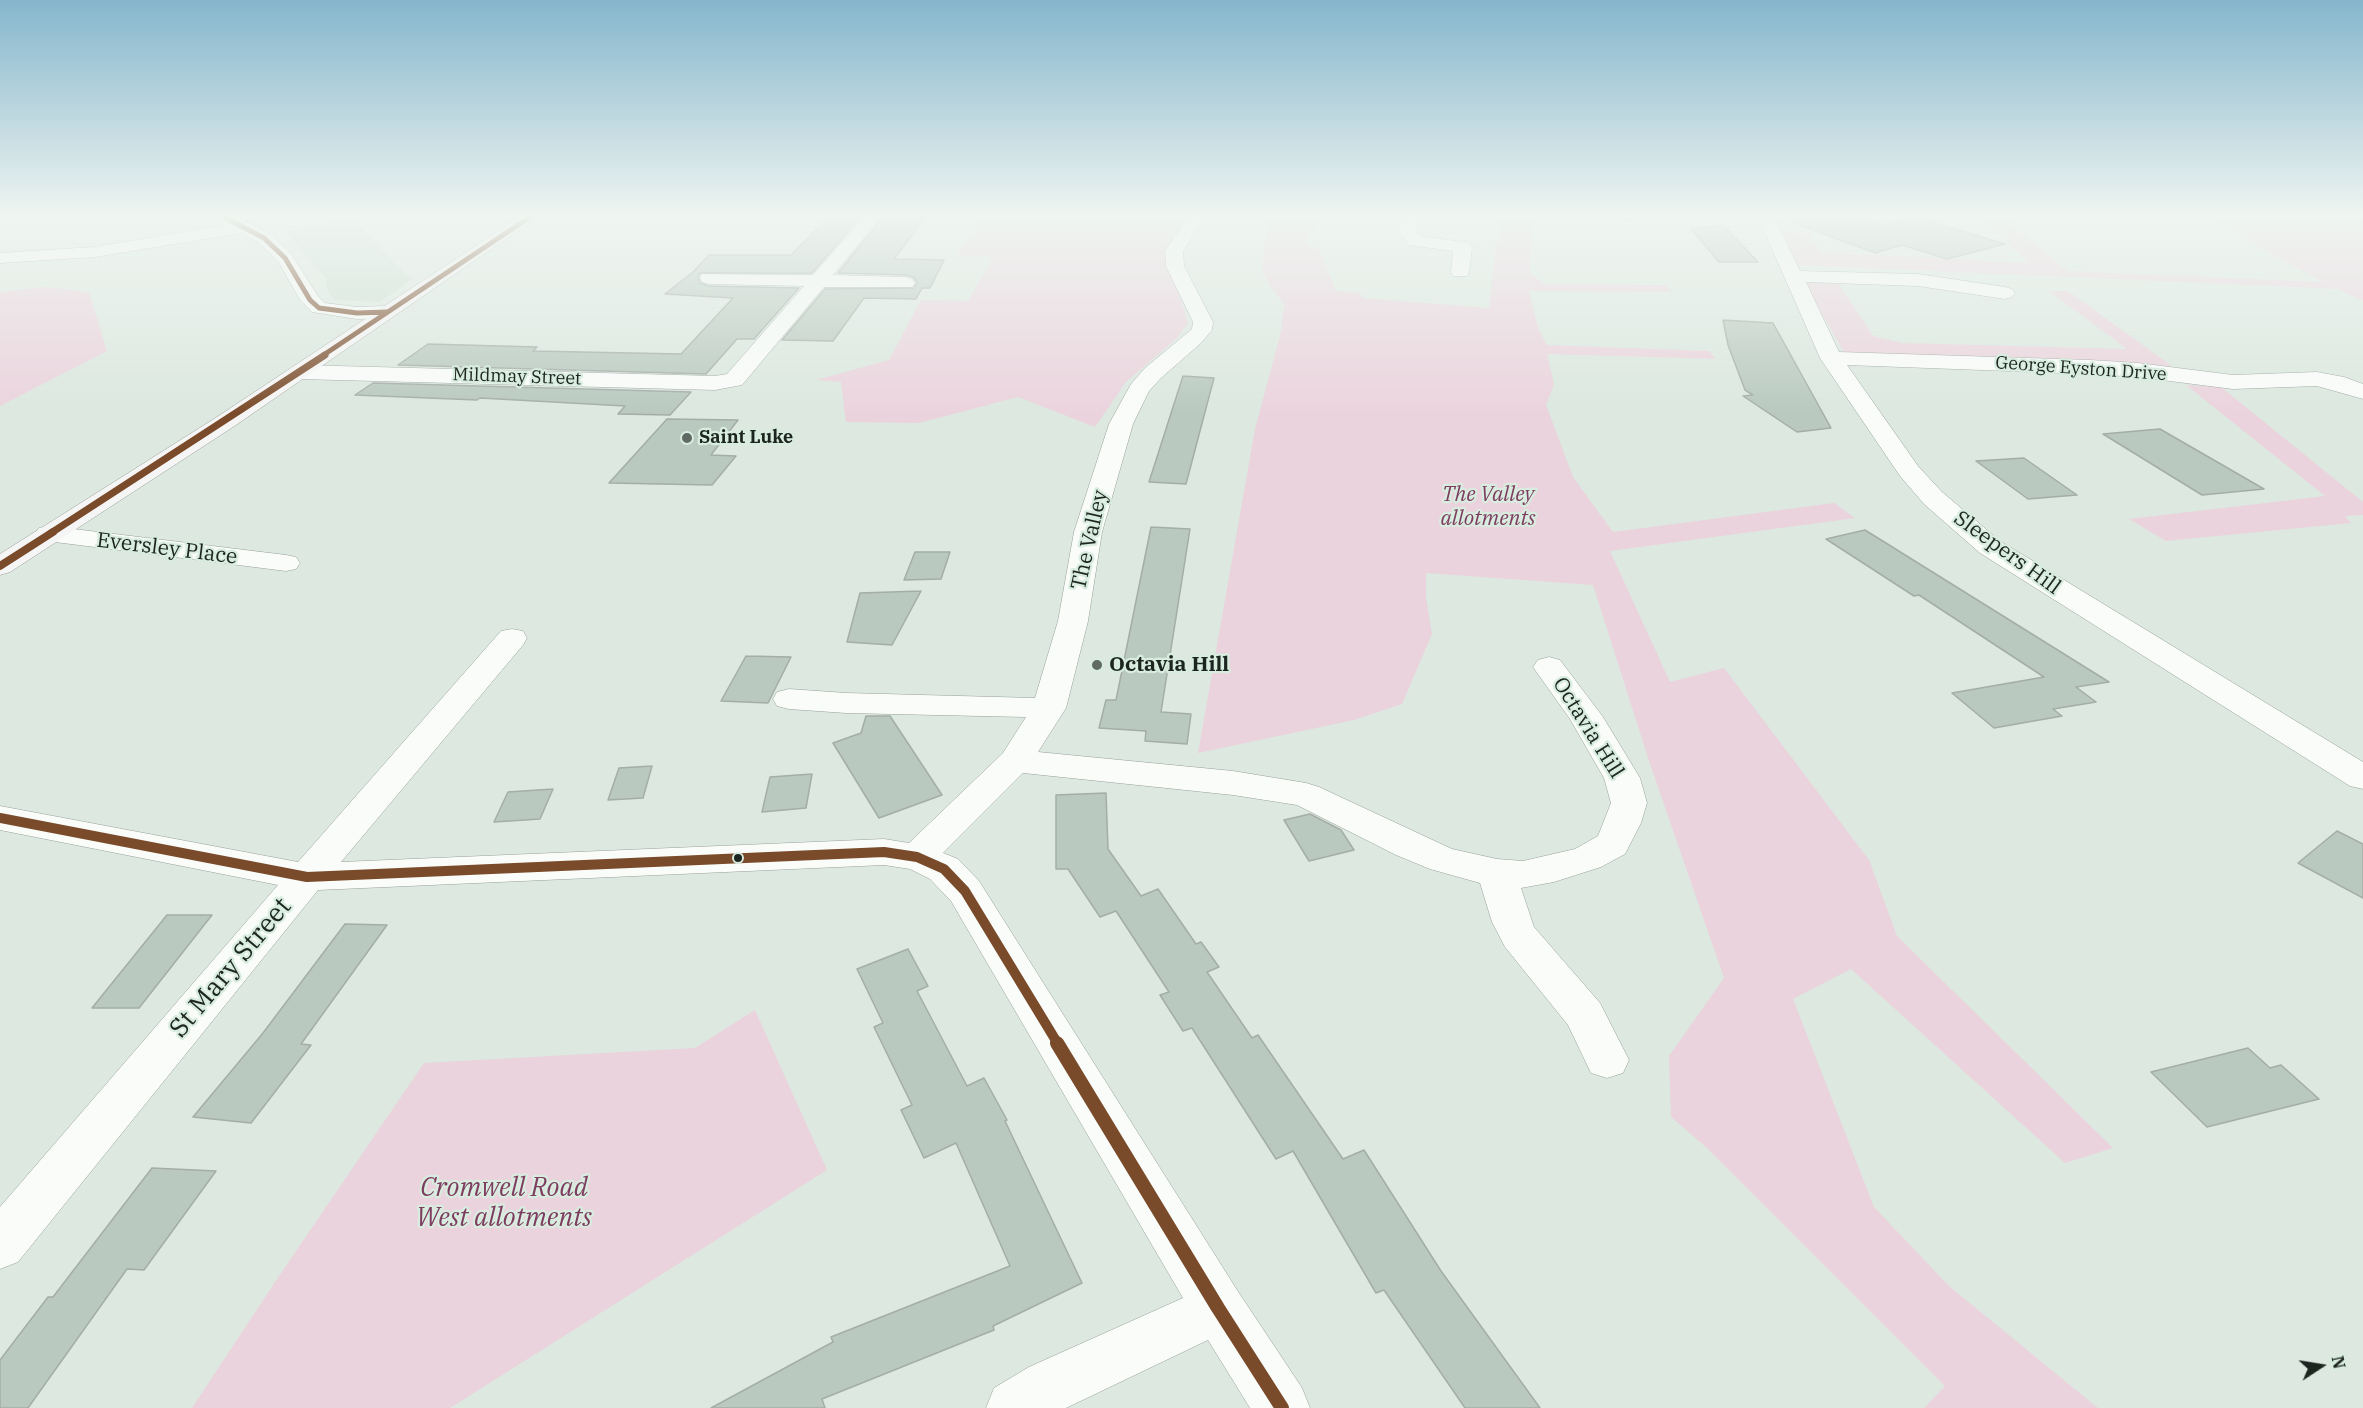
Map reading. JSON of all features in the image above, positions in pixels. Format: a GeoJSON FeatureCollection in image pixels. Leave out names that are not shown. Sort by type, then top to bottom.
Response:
{"type":"FeatureCollection","features":[{"type":"Feature","properties":{"kind":"street"},"geometry":{"type":"LineString","coordinates":[[300,283],[310,300],[319,308],[357,313],[387,312]]}},
{"type":"Feature","properties":{"kind":"street"},"geometry":{"type":"LineString","coordinates":[[0,566],[300,372],[431,283]]}},
{"type":"Feature","properties":{"kind":"street","name":"Mildmay Street"},"geometry":{"type":"LineString","coordinates":[[300,372],[715,383],[734,380],[816,283]]}},
{"type":"Feature","properties":{"kind":"street"},"geometry":{"type":"LineString","coordinates":[[892,283],[905,283]]}},
{"type":"Feature","properties":{"kind":"street","name":"The Valley"},"geometry":{"type":"LineString","coordinates":[[917,857],[1015,761],[1049,708],[1073,621],[1088,532],[1121,424],[1139,389],[1153,373],[1202,330],[1203,322],[1183,283]]}},
{"type":"Feature","properties":{"kind":"street","name":"Sleepers Hill"},"geometry":{"type":"LineString","coordinates":[[1795,283],[1832,358],[1909,471],[1933,498],[1990,547],[2363,778]]}},
{"type":"Feature","properties":{"kind":"street"},"geometry":{"type":"LineString","coordinates":[[1936,283],[2005,293]]}},
{"type":"Feature","properties":{"kind":"street","name":"George Eyston Drive"},"geometry":{"type":"LineString","coordinates":[[1832,358],[2090,367],[2138,370],[2233,382],[2317,379],[2336,382],[2363,392]]}},
{"type":"Feature","properties":{"kind":"street","name":"Eversley Place"},"geometry":{"type":"LineString","coordinates":[[49,534],[286,563]]}},
{"type":"Feature","properties":{"kind":"street","name":"St Mary Street"},"geometry":{"type":"LineString","coordinates":[[0,1245],[307,877],[512,638]]}},
{"type":"Feature","properties":{"kind":"street","name":"Octavia Hill"},"geometry":{"type":"LineString","coordinates":[[1015,761],[1233,783],[1306,795],[1409,846],[1443,860],[1497,873],[1523,875],[1588,858],[1612,845],[1623,823],[1629,803],[1622,778],[1586,717],[1549,667]]}},
{"type":"Feature","properties":{"kind":"street"},"geometry":{"type":"LineString","coordinates":[[789,699],[846,704],[1049,708]]}},
{"type":"Feature","properties":{"kind":"street"},"geometry":{"type":"LineString","coordinates":[[0,818],[307,877],[884,852],[917,857],[944,869],[965,891],[1218,1308],[1282,1408]]}},
{"type":"Feature","properties":{"kind":"street"},"geometry":{"type":"LineString","coordinates":[[1497,873],[1512,922],[1519,936],[1585,1015],[1607,1060]]}},
{"type":"Feature","properties":{"kind":"street"},"geometry":{"type":"LineString","coordinates":[[1014,1408],[1049,1388],[1218,1308]]}},
{"type":"Feature","properties":{"kind":"shaded area"},"geometry":{"type":"Polygon","coordinates":[[[327,283],[407,283],[380,302],[334,300],[326,287],[327,283]]]}},
{"type":"Feature","properties":{"kind":"green space"},"geometry":{"type":"Polygon","coordinates":[[[978,283],[1174,283],[1188,323],[1177,338],[1126,382],[1095,427],[1018,397],[919,423],[846,422],[841,382],[816,380],[889,360],[921,300],[968,301],[978,283]]]}},
{"type":"Feature","properties":{"kind":"green space","name":"The Valley allotments"},"geometry":{"type":"Polygon","coordinates":[[[1268,283],[1333,283],[1336,291],[1359,292],[1363,298],[1489,308],[1492,283],[1666,285],[1673,292],[1529,291],[1538,328],[1547,345],[1709,351],[1716,359],[1547,354],[1554,384],[1546,405],[1573,477],[1613,532],[1834,503],[1855,518],[1610,551],[1670,682],[1724,668],[1869,860],[1897,936],[2113,1148],[2065,1163],[1851,969],[1793,999],[1874,1207],[1949,1286],[2098,1408],[1924,1408],[1945,1386],[1707,1148],[1671,1117],[1669,1056],[1724,978],[1649,761],[1593,585],[1426,573],[1426,597],[1432,634],[1402,704],[1354,720],[1198,753],[1255,429],[1281,332],[1284,304],[1268,283]]]}},
{"type":"Feature","properties":{"kind":"green space"},"geometry":{"type":"Polygon","coordinates":[[[1804,283],[1839,284],[1873,336],[1903,343],[2127,349],[2049,291],[2068,291],[2172,366],[1845,354],[1804,283]]]}},
{"type":"Feature","properties":{"kind":"green space"},"geometry":{"type":"Polygon","coordinates":[[[2197,283],[2363,283],[2363,301],[2339,289],[2197,283]]]}},
{"type":"Feature","properties":{"kind":"green space"},"geometry":{"type":"Polygon","coordinates":[[[45,287],[89,292],[107,351],[0,406],[0,292],[45,287]]]}},
{"type":"Feature","properties":{"kind":"green space"},"geometry":{"type":"Polygon","coordinates":[[[2186,385],[2221,387],[2363,502],[2363,515],[2345,516],[2351,523],[2166,541],[2129,519],[2325,496],[2186,385]]]}},
{"type":"Feature","properties":{"kind":"green space","name":"Cromwell Road West allotments"},"geometry":{"type":"Polygon","coordinates":[[[755,1010],[827,1170],[450,1408],[192,1408],[424,1063],[695,1048],[755,1010]]]}},
{"type":"Feature","properties":{"kind":"building"},"geometry":{"type":"Polygon","coordinates":[[[679,283],[700,283],[708,286],[799,288],[754,339],[737,339],[706,374],[398,365],[428,344],[537,347],[533,351],[681,354],[733,298],[665,294],[679,283]]]}},
{"type":"Feature","properties":{"kind":"building"},"geometry":{"type":"Polygon","coordinates":[[[917,283],[933,283],[930,288],[922,288],[916,299],[864,298],[833,341],[782,340],[825,289],[914,288],[917,283]]]}},
{"type":"Feature","properties":{"kind":"building"},"geometry":{"type":"Polygon","coordinates":[[[1723,320],[1773,323],[1831,428],[1797,432],[1743,396],[1753,395],[1745,390],[1728,345],[1723,320]]]}},
{"type":"Feature","properties":{"kind":"building"},"geometry":{"type":"Polygon","coordinates":[[[1183,376],[1214,378],[1186,484],[1149,482],[1183,376]]]}},
{"type":"Feature","properties":{"kind":"building"},"geometry":{"type":"Polygon","coordinates":[[[373,383],[691,392],[670,415],[618,414],[625,406],[480,398],[477,400],[355,395],[373,383]]]}},
{"type":"Feature","properties":{"kind":"building","name":"Saint Luke"},"geometry":{"type":"Polygon","coordinates":[[[667,419],[738,420],[711,455],[736,456],[712,485],[609,483],[667,419]]]}},
{"type":"Feature","properties":{"kind":"building"},"geometry":{"type":"Polygon","coordinates":[[[2160,429],[2264,489],[2202,495],[2103,434],[2160,429]]]}},
{"type":"Feature","properties":{"kind":"building"},"geometry":{"type":"Polygon","coordinates":[[[2024,458],[2077,495],[2028,499],[1976,461],[2024,458]]]}},
{"type":"Feature","properties":{"kind":"building"},"geometry":{"type":"Polygon","coordinates":[[[1151,527],[1190,529],[1161,712],[1191,714],[1187,744],[1145,741],[1146,731],[1099,728],[1106,700],[1116,700],[1151,527]]]}},
{"type":"Feature","properties":{"kind":"building"},"geometry":{"type":"Polygon","coordinates":[[[1865,530],[2109,682],[2076,687],[2096,702],[2053,709],[2062,716],[1994,728],[1952,693],[2044,677],[1919,595],[1914,596],[1826,539],[1865,530]]]}},
{"type":"Feature","properties":{"kind":"building"},"geometry":{"type":"Polygon","coordinates":[[[915,552],[950,552],[941,579],[904,580],[915,552]]]}},
{"type":"Feature","properties":{"kind":"building"},"geometry":{"type":"Polygon","coordinates":[[[921,591],[892,645],[847,642],[860,593],[921,591]]]}},
{"type":"Feature","properties":{"kind":"building"},"geometry":{"type":"Polygon","coordinates":[[[746,656],[791,657],[768,703],[721,701],[746,656]]]}},
{"type":"Feature","properties":{"kind":"building"},"geometry":{"type":"Polygon","coordinates":[[[866,716],[890,716],[942,795],[879,818],[833,743],[861,733],[866,716]]]}},
{"type":"Feature","properties":{"kind":"building"},"geometry":{"type":"Polygon","coordinates":[[[652,766],[643,798],[608,800],[619,768],[652,766]]]}},
{"type":"Feature","properties":{"kind":"building"},"geometry":{"type":"Polygon","coordinates":[[[812,774],[806,808],[762,812],[770,777],[812,774]]]}},
{"type":"Feature","properties":{"kind":"building"},"geometry":{"type":"Polygon","coordinates":[[[553,789],[540,819],[494,822],[508,792],[553,789]]]}},
{"type":"Feature","properties":{"kind":"building"},"geometry":{"type":"Polygon","coordinates":[[[1106,793],[1108,849],[1141,896],[1158,889],[1196,944],[1201,942],[1219,967],[1207,972],[1252,1038],[1258,1035],[1343,1159],[1364,1150],[1441,1271],[1540,1408],[1465,1408],[1384,1290],[1376,1293],[1293,1151],[1276,1159],[1192,1028],[1183,1031],[1160,995],[1169,992],[1116,911],[1100,917],[1068,869],[1056,869],[1056,795],[1106,793]]]}},
{"type":"Feature","properties":{"kind":"building"},"geometry":{"type":"Polygon","coordinates":[[[1310,814],[1341,830],[1354,850],[1309,861],[1284,820],[1310,814]]]}},
{"type":"Feature","properties":{"kind":"building"},"geometry":{"type":"Polygon","coordinates":[[[2337,831],[2363,844],[2363,898],[2298,863],[2337,831]]]}},
{"type":"Feature","properties":{"kind":"building"},"geometry":{"type":"Polygon","coordinates":[[[167,915],[212,915],[139,1008],[92,1008],[167,915]]]}},
{"type":"Feature","properties":{"kind":"building"},"geometry":{"type":"Polygon","coordinates":[[[345,924],[387,925],[301,1044],[311,1045],[251,1123],[193,1117],[263,1033],[345,924]]]}},
{"type":"Feature","properties":{"kind":"building"},"geometry":{"type":"Polygon","coordinates":[[[908,949],[928,986],[917,991],[967,1086],[984,1078],[1007,1120],[1005,1121],[1082,1283],[993,1326],[994,1330],[822,1399],[825,1408],[711,1408],[833,1342],[831,1337],[1010,1266],[956,1143],[924,1158],[901,1110],[912,1105],[874,1027],[883,1023],[857,969],[908,949]]]}},
{"type":"Feature","properties":{"kind":"building"},"geometry":{"type":"Polygon","coordinates":[[[2248,1048],[2270,1068],[2281,1065],[2319,1099],[2207,1127],[2151,1072],[2248,1048]]]}},
{"type":"Feature","properties":{"kind":"building"},"geometry":{"type":"Polygon","coordinates":[[[152,1168],[216,1171],[144,1270],[127,1269],[28,1408],[0,1408],[0,1360],[48,1297],[53,1297],[152,1168]]]}},
{"type":"Feature","properties":{"kind":"transit line"},"geometry":{"type":"LineString","coordinates":[[300,283],[310,300],[319,308],[357,313],[387,312]]}},
{"type":"Feature","properties":{"kind":"transit line"},"geometry":{"type":"LineString","coordinates":[[0,566],[225,422],[432,283]]}},
{"type":"Feature","properties":{"kind":"transit line"},"geometry":{"type":"LineString","coordinates":[[0,818],[307,877],[884,852],[917,857],[944,869],[965,891],[1218,1308],[1282,1408]]}},
{"type":"Feature","properties":{"kind":"place","name":"Saint Luke"},"geometry":{"type":"Point","coordinates":[687,438]}},
{"type":"Feature","properties":{"kind":"place","name":"Octavia Hill"},"geometry":{"type":"Point","coordinates":[1097,665]}}]}
